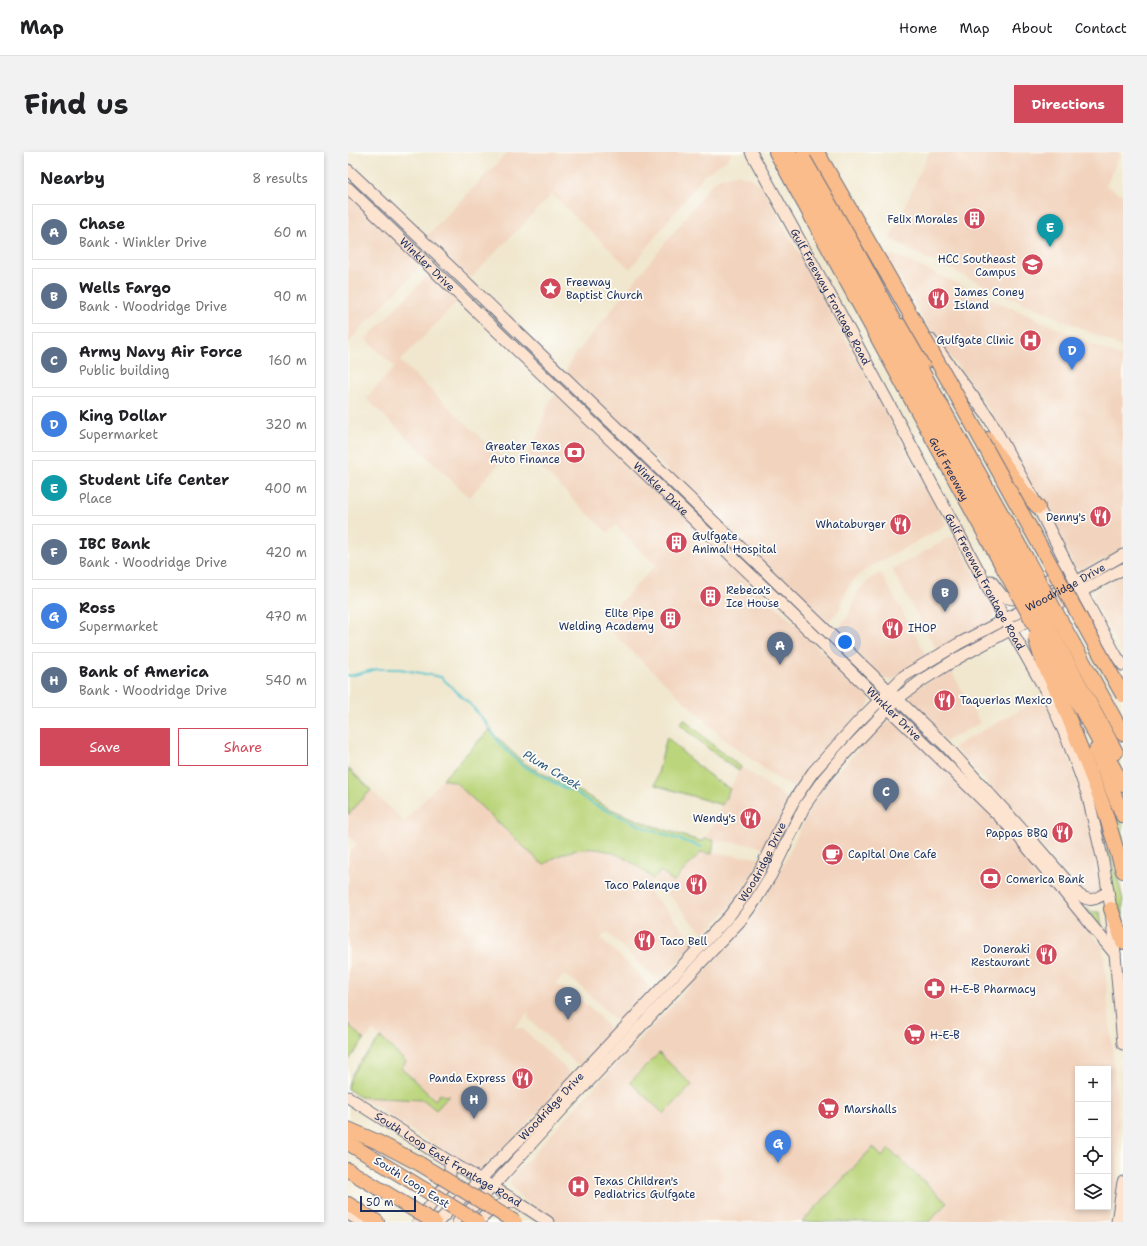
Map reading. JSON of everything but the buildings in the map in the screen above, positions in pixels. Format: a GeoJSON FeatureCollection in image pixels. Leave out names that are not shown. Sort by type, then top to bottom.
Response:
{"type":"FeatureCollection","features":[{"type":"Feature","properties":{"kind":"highway","name":"Gulf Freeway"},"geometry":{"type":"LineString","coordinates":[[776,152],[1014,563]]}},
{"type":"Feature","properties":{"kind":"highway","name":"Gulf Freeway"},"geometry":{"type":"LineString","coordinates":[[789,152],[1014,563],[1026,610],[1123,784]]}},
{"type":"Feature","properties":{"kind":"highway","name":"Gulf Freeway"},"geometry":{"type":"LineString","coordinates":[[804,152],[893,318],[1014,563],[1052,656],[1123,764]]}},
{"type":"Feature","properties":{"kind":"highway"},"geometry":{"type":"LineString","coordinates":[[817,152],[948,380],[1123,695]]}},
{"type":"Feature","properties":{"kind":"highway"},"geometry":{"type":"LineString","coordinates":[[893,318],[914,337],[1023,491],[1038,507]]}},
{"type":"Feature","properties":{"kind":"highway","name":"Gulf Freeway"},"geometry":{"type":"LineString","coordinates":[[1052,656],[1123,734]]}},
{"type":"Feature","properties":{"kind":"highway"},"geometry":{"type":"LineString","coordinates":[[1052,656],[1064,706],[1103,805],[1123,871]]}},
{"type":"Feature","properties":{"kind":"highway"},"geometry":{"type":"LineString","coordinates":[[1075,698],[1123,816]]}},
{"type":"Feature","properties":{"kind":"highway"},"geometry":{"type":"LineString","coordinates":[[1111,909],[1123,942]]}},
{"type":"Feature","properties":{"kind":"highway"},"geometry":{"type":"LineString","coordinates":[[348,1129],[378,1142],[420,1164],[515,1222]]}},
{"type":"Feature","properties":{"kind":"highway","name":"South Loop East"},"geometry":{"type":"LineString","coordinates":[[348,1143],[477,1222]]}},
{"type":"Feature","properties":{"kind":"highway","name":"South Loop East"},"geometry":{"type":"LineString","coordinates":[[348,1170],[434,1222]]}},
{"type":"Feature","properties":{"kind":"highway"},"geometry":{"type":"LineString","coordinates":[[348,1204],[377,1222]]}},
{"type":"Feature","properties":{"kind":"main road","name":"Gulf Freeway Frontage Road"},"geometry":{"type":"LineString","coordinates":[[751,152],[959,532],[1010,630],[1052,656],[1047,693],[1064,732],[1087,793],[1103,860],[1111,909],[1123,1044]]}},
{"type":"Feature","properties":{"kind":"main road"},"geometry":{"type":"LineString","coordinates":[[824,152],[909,305],[932,341],[989,418],[1038,507],[1076,582],[1120,661]]}},
{"type":"Feature","properties":{"kind":"main road","name":"Winkler Drive"},"geometry":{"type":"LineString","coordinates":[[348,170],[947,747],[1079,895],[1088,900],[1095,900],[1108,892]]}},
{"type":"Feature","properties":{"kind":"main road","name":"Winkler Drive"},"geometry":{"type":"LineString","coordinates":[[348,188],[759,582],[997,814],[1018,836],[1115,954]]}},
{"type":"Feature","properties":{"kind":"main road"},"geometry":{"type":"LineString","coordinates":[[364,203],[374,194]]}},
{"type":"Feature","properties":{"kind":"main road"},"geometry":{"type":"LineString","coordinates":[[647,474],[656,466]]}},
{"type":"Feature","properties":{"kind":"main road"},"geometry":{"type":"LineString","coordinates":[[959,532],[965,537],[998,591],[1003,597],[1013,599],[1056,574],[1059,562],[1058,555],[1052,542],[1052,536]]}},
{"type":"Feature","properties":{"kind":"main road"},"geometry":{"type":"LineString","coordinates":[[717,542],[726,533]]}},
{"type":"Feature","properties":{"kind":"main road","name":"Woodridge Drive"},"geometry":{"type":"LineString","coordinates":[[438,1222],[527,1132],[729,916],[758,874],[787,813],[813,772],[888,691],[915,668],[1004,619],[1076,582],[1123,555]]}},
{"type":"Feature","properties":{"kind":"main road","name":"Woodridge Drive"},"geometry":{"type":"LineString","coordinates":[[458,1222],[740,922],[756,901],[805,805],[824,778],[897,699],[920,681],[1010,630],[1123,570]]}},
{"type":"Feature","properties":{"kind":"main road"},"geometry":{"type":"LineString","coordinates":[[759,582],[763,580],[776,590],[792,597]]}},
{"type":"Feature","properties":{"kind":"main road"},"geometry":{"type":"LineString","coordinates":[[798,620],[807,611]]}},
{"type":"Feature","properties":{"kind":"main road"},"geometry":{"type":"LineString","coordinates":[[1052,656],[1028,648],[1033,638],[1072,615],[1079,616],[1085,620],[1095,630],[1108,650],[1120,661]]}},
{"type":"Feature","properties":{"kind":"main road"},"geometry":{"type":"LineString","coordinates":[[821,642],[829,633]]}},
{"type":"Feature","properties":{"kind":"main road"},"geometry":{"type":"LineString","coordinates":[[704,942],[714,950]]}},
{"type":"Feature","properties":{"kind":"main road","name":"South Loop East Frontage Road"},"geometry":{"type":"LineString","coordinates":[[348,1097],[450,1162],[493,1186],[548,1222]]}},
{"type":"Feature","properties":{"kind":"main road"},"geometry":{"type":"LineString","coordinates":[[418,1222],[445,1186],[450,1175],[450,1162]]}},
{"type":"Feature","properties":{"kind":"main road"},"geometry":{"type":"LineString","coordinates":[[1117,1222],[1123,1182]]}},
{"type":"Feature","properties":{"kind":"main road"},"geometry":{"type":"LineString","coordinates":[[477,1222],[488,1210],[501,1204],[516,1201]]}},
{"type":"Feature","properties":{"kind":"main road"},"geometry":{"type":"LineString","coordinates":[[348,1214],[362,1222]]}},
{"type":"Feature","properties":{"kind":"shaded area"},"geometry":{"type":"Polygon","coordinates":[[[508,152],[732,152],[726,161],[705,174],[630,269],[552,194],[470,279],[426,237],[508,152]]]}},
{"type":"Feature","properties":{"kind":"shaded area","name":"HCC Southeast Campus"},"geometry":{"type":"Polygon","coordinates":[[[929,152],[1121,152],[1106,186],[1123,195],[1123,347],[973,280],[890,239],[929,152]]]}},
{"type":"Feature","properties":{"kind":"shaded area"},"geometry":{"type":"Polygon","coordinates":[[[736,174],[751,178],[763,188],[946,523],[945,526],[866,569],[854,579],[847,589],[840,609],[826,624],[568,374],[566,370],[572,359],[698,202],[708,187],[722,177],[736,174]]]}},
{"type":"Feature","properties":{"kind":"shaded area"},"geometry":{"type":"Polygon","coordinates":[[[348,193],[419,263],[417,270],[348,342],[348,193]]]}},
{"type":"Feature","properties":{"kind":"shaded area"},"geometry":{"type":"Polygon","coordinates":[[[894,255],[1123,358],[1123,549],[1084,569],[1076,569],[988,408],[924,321],[889,260],[891,256],[894,255]]]}},
{"type":"Feature","properties":{"kind":"shaded area"},"geometry":{"type":"Polygon","coordinates":[[[429,274],[460,299],[400,361],[503,459],[469,497],[366,398],[395,367],[366,339],[429,274]]]}},
{"type":"Feature","properties":{"kind":"shaded area"},"geometry":{"type":"Polygon","coordinates":[[[555,395],[560,395],[869,697],[870,701],[868,706],[799,784],[794,787],[774,776],[723,738],[601,622],[656,565],[615,525],[608,533],[527,454],[538,436],[549,401],[555,395]]]}},
{"type":"Feature","properties":{"kind":"shaded area"},"geometry":{"type":"Polygon","coordinates":[[[950,537],[954,537],[956,539],[995,611],[990,622],[938,650],[893,569],[950,537]]]}},
{"type":"Feature","properties":{"kind":"shaded area"},"geometry":{"type":"Polygon","coordinates":[[[878,574],[881,574],[883,577],[925,653],[924,658],[894,679],[889,680],[881,677],[836,632],[848,616],[859,590],[869,580],[878,574]]]}},
{"type":"Feature","properties":{"kind":"shaded area"},"geometry":{"type":"Polygon","coordinates":[[[1123,575],[1123,654],[1092,598],[1097,589],[1123,575]]]}},
{"type":"Feature","properties":{"kind":"shaded area"},"geometry":{"type":"Polygon","coordinates":[[[950,669],[980,723],[946,741],[912,707],[909,699],[912,691],[950,669]]]}},
{"type":"Feature","properties":{"kind":"shaded area"},"geometry":{"type":"Polygon","coordinates":[[[1042,698],[1056,726],[1070,760],[1091,830],[1101,898],[1092,904],[985,780],[953,747],[1042,698]]]}},
{"type":"Feature","properties":{"kind":"shaded area"},"geometry":{"type":"Polygon","coordinates":[[[892,721],[896,722],[1003,825],[1103,947],[1119,1124],[1118,1168],[1113,1205],[1108,1222],[557,1222],[518,1195],[510,1183],[512,1175],[529,1159],[586,1096],[714,961],[754,915],[775,882],[816,796],[826,783],[885,723],[892,721]]]}},
{"type":"Feature","properties":{"kind":"shaded area"},"geometry":{"type":"Polygon","coordinates":[[[741,767],[780,793],[787,801],[765,849],[755,845],[705,839],[741,767]]]}},
{"type":"Feature","properties":{"kind":"shaded area"},"geometry":{"type":"Polygon","coordinates":[[[443,779],[455,782],[538,860],[545,864],[557,856],[577,850],[589,849],[609,852],[627,858],[653,879],[661,871],[673,882],[701,852],[761,858],[745,886],[729,908],[706,933],[702,932],[689,919],[675,901],[653,880],[644,889],[648,891],[670,913],[692,943],[692,946],[660,980],[655,978],[607,932],[601,938],[651,989],[620,1022],[617,1021],[578,984],[565,976],[565,974],[556,983],[580,999],[598,1015],[611,1031],[580,1065],[576,1064],[528,1018],[529,1012],[515,1027],[523,1029],[567,1070],[569,1075],[530,1121],[486,1167],[481,1170],[474,1170],[360,1097],[424,1100],[436,1110],[449,1096],[440,1094],[435,1100],[401,1068],[406,1062],[373,1031],[364,1040],[348,1024],[348,854],[357,844],[348,835],[348,815],[371,790],[404,822],[443,779]]]}},
{"type":"Feature","properties":{"kind":"green space"},"geometry":{"type":"Polygon","coordinates":[[[684,719],[715,747],[741,767],[739,771],[715,754],[680,724],[684,719]]]}},
{"type":"Feature","properties":{"kind":"green space"},"geometry":{"type":"Polygon","coordinates":[[[489,730],[524,763],[553,779],[574,788],[608,808],[647,824],[699,841],[703,841],[705,839],[714,840],[712,854],[701,852],[673,882],[661,871],[653,879],[632,862],[621,856],[597,849],[572,851],[558,856],[545,864],[541,863],[455,782],[443,779],[489,730]]]}},
{"type":"Feature","properties":{"kind":"green space"},"geometry":{"type":"Polygon","coordinates":[[[667,737],[705,772],[730,789],[722,805],[655,785],[667,737]]]}},
{"type":"Feature","properties":{"kind":"green space"},"geometry":{"type":"Polygon","coordinates":[[[348,768],[371,790],[348,815],[348,768]]]}},
{"type":"Feature","properties":{"kind":"green space"},"geometry":{"type":"Polygon","coordinates":[[[1111,802],[1123,808],[1123,850],[1111,802]]]}},
{"type":"Feature","properties":{"kind":"green space"},"geometry":{"type":"Polygon","coordinates":[[[1105,849],[1111,855],[1123,899],[1123,928],[1114,894],[1105,849]]]}},
{"type":"Feature","properties":{"kind":"green space"},"geometry":{"type":"Polygon","coordinates":[[[1085,909],[1100,912],[1102,931],[1085,909]]]}},
{"type":"Feature","properties":{"kind":"green space"},"geometry":{"type":"Polygon","coordinates":[[[348,1024],[364,1040],[348,1061],[348,1024]]]}},
{"type":"Feature","properties":{"kind":"green space"},"geometry":{"type":"Polygon","coordinates":[[[381,1038],[406,1062],[401,1068],[435,1100],[440,1094],[445,1096],[450,1095],[436,1110],[424,1100],[360,1097],[348,1089],[349,1082],[356,1069],[381,1038]]]}},
{"type":"Feature","properties":{"kind":"green space"},"geometry":{"type":"Polygon","coordinates":[[[659,1053],[692,1085],[664,1114],[630,1082],[659,1053]]]}},
{"type":"Feature","properties":{"kind":"green space"},"geometry":{"type":"Polygon","coordinates":[[[873,1147],[882,1157],[889,1149],[947,1203],[929,1222],[802,1222],[873,1147]]]}},
{"type":"Feature","properties":{"kind":"waterway","name":"Plum Creek"},"geometry":{"type":"LineString","coordinates":[[348,675],[350,676],[377,669],[400,669],[441,677],[471,705],[487,724],[500,744],[522,765],[564,788],[573,791],[595,805],[648,829],[702,847]]}},
{"type":"Feature","properties":{"kind":"place","name":"Felix Morales"},"geometry":{"type":"Point","coordinates":[974,219]}},
{"type":"Feature","properties":{"kind":"place","name":"Student Life Center"},"geometry":{"type":"Point","coordinates":[1050,247]}},
{"type":"Feature","properties":{"kind":"place","name":"HCC Southeast Campus"},"geometry":{"type":"Point","coordinates":[1032,265]}},
{"type":"Feature","properties":{"kind":"place","name":"Freeway Baptist Church"},"geometry":{"type":"Point","coordinates":[551,288]}},
{"type":"Feature","properties":{"kind":"place","name":"James Coney Island"},"geometry":{"type":"Point","coordinates":[939,298]}},
{"type":"Feature","properties":{"kind":"place","name":"Gulfgate Clinic"},"geometry":{"type":"Point","coordinates":[1030,340]}},
{"type":"Feature","properties":{"kind":"place","name":"King Dollar"},"geometry":{"type":"Point","coordinates":[1072,370]}},
{"type":"Feature","properties":{"kind":"place","name":"Greater Texas Auto Finance"},"geometry":{"type":"Point","coordinates":[575,452]}},
{"type":"Feature","properties":{"kind":"place","name":"Denny's"},"geometry":{"type":"Point","coordinates":[1101,517]}},
{"type":"Feature","properties":{"kind":"place","name":"Whataburger"},"geometry":{"type":"Point","coordinates":[901,524]}},
{"type":"Feature","properties":{"kind":"place","name":"Gulfgate Animal Hospital"},"geometry":{"type":"Point","coordinates":[676,542]}},
{"type":"Feature","properties":{"kind":"place","name":"Rebeca's Ice House"},"geometry":{"type":"Point","coordinates":[711,596]}},
{"type":"Feature","properties":{"kind":"place","name":"Wells Fargo"},"geometry":{"type":"Point","coordinates":[945,612]}},
{"type":"Feature","properties":{"kind":"place","name":"Elite Pipe Welding Academy"},"geometry":{"type":"Point","coordinates":[670,619]}},
{"type":"Feature","properties":{"kind":"place","name":"IHOP"},"geometry":{"type":"Point","coordinates":[892,628]}},
{"type":"Feature","properties":{"kind":"place","name":"Chase"},"geometry":{"type":"Point","coordinates":[780,665]}},
{"type":"Feature","properties":{"kind":"place","name":"Taquerias Mexico"},"geometry":{"type":"Point","coordinates":[944,700]}},
{"type":"Feature","properties":{"kind":"place","name":"Army Navy Air Force"},"geometry":{"type":"Point","coordinates":[886,811]}},
{"type":"Feature","properties":{"kind":"place","name":"Wendy's"},"geometry":{"type":"Point","coordinates":[751,818]}},
{"type":"Feature","properties":{"kind":"place","name":"Pappas BBQ"},"geometry":{"type":"Point","coordinates":[1063,833]}},
{"type":"Feature","properties":{"kind":"place","name":"Capital One Cafe"},"geometry":{"type":"Point","coordinates":[832,854]}},
{"type":"Feature","properties":{"kind":"place","name":"Comerica Bank"},"geometry":{"type":"Point","coordinates":[990,879]}},
{"type":"Feature","properties":{"kind":"place","name":"Taco Palenque"},"geometry":{"type":"Point","coordinates":[696,885]}},
{"type":"Feature","properties":{"kind":"place","name":"Taco Bell"},"geometry":{"type":"Point","coordinates":[644,941]}},
{"type":"Feature","properties":{"kind":"place","name":"Doneraki Restaurant"},"geometry":{"type":"Point","coordinates":[1046,955]}},
{"type":"Feature","properties":{"kind":"place","name":"H-E-B Pharmacy"},"geometry":{"type":"Point","coordinates":[935,989]}},
{"type":"Feature","properties":{"kind":"place","name":"IBC Bank"},"geometry":{"type":"Point","coordinates":[568,1020]}},
{"type":"Feature","properties":{"kind":"place","name":"H-E-B"},"geometry":{"type":"Point","coordinates":[915,1035]}},
{"type":"Feature","properties":{"kind":"place","name":"Panda Express"},"geometry":{"type":"Point","coordinates":[522,1078]}},
{"type":"Feature","properties":{"kind":"place","name":"Marshalls"},"geometry":{"type":"Point","coordinates":[828,1109]}},
{"type":"Feature","properties":{"kind":"place","name":"Bank of America"},"geometry":{"type":"Point","coordinates":[474,1119]}},
{"type":"Feature","properties":{"kind":"place","name":"Ross"},"geometry":{"type":"Point","coordinates":[778,1163]}},
{"type":"Feature","properties":{"kind":"place","name":"Texas Children's Pediatrics Gulfgate"},"geometry":{"type":"Point","coordinates":[579,1187]}}]}
